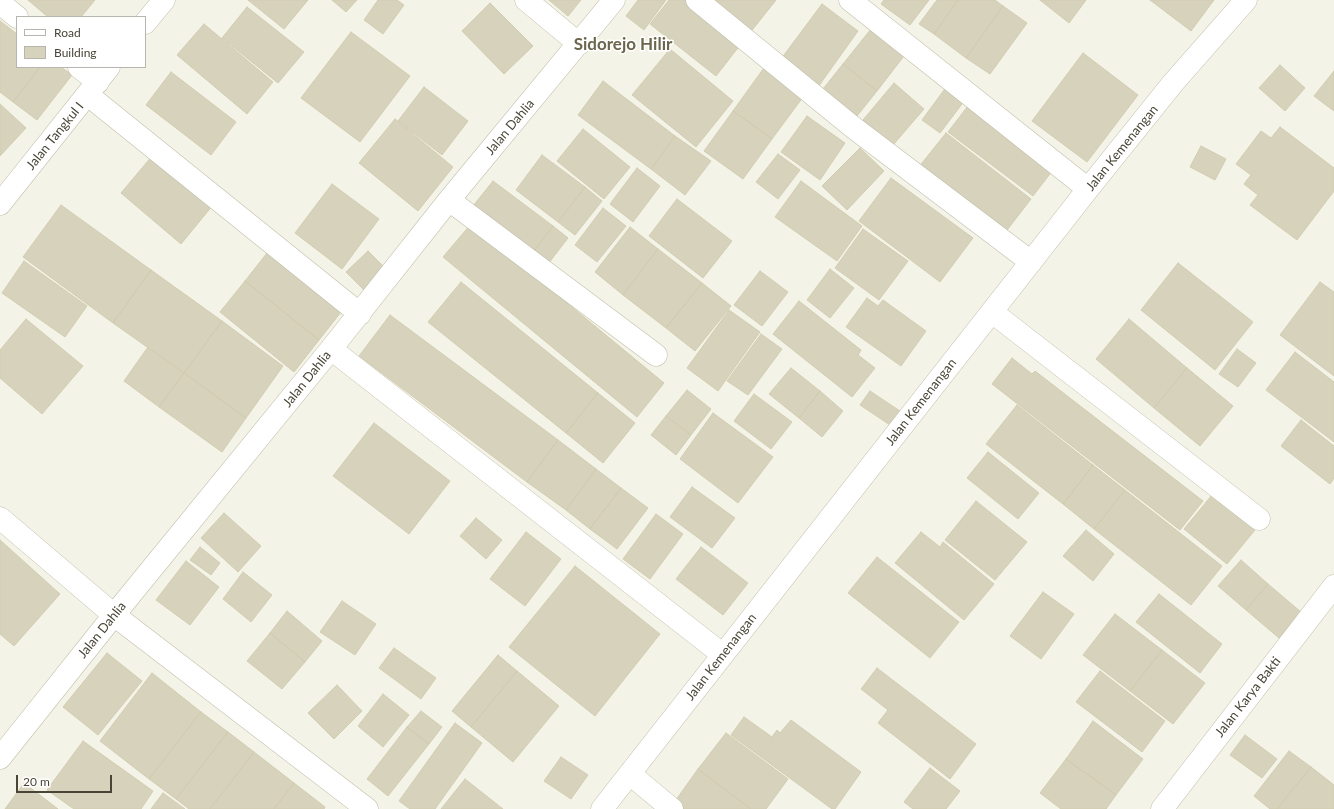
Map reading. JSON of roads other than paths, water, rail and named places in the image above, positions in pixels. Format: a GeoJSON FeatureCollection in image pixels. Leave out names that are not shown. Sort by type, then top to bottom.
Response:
{"type":"FeatureCollection","features":[{"type":"Feature","properties":{"kind":"street"},"geometry":{"type":"LineString","coordinates":[[146,22],[164,0]]}},
{"type":"Feature","properties":{"kind":"street"},"geometry":{"type":"LineString","coordinates":[[526,0],[579,44]]}},
{"type":"Feature","properties":{"kind":"street","name":"Jalan Dahlia"},"geometry":{"type":"LineString","coordinates":[[0,758],[114,615],[360,314],[449,200],[614,0]]}},
{"type":"Feature","properties":{"kind":"street"},"geometry":{"type":"LineString","coordinates":[[697,0],[854,128],[1031,262]]}},
{"type":"Feature","properties":{"kind":"street"},"geometry":{"type":"LineString","coordinates":[[850,0],[1088,189]]}},
{"type":"Feature","properties":{"kind":"street","name":"Jalan Kemenangan"},"geometry":{"type":"LineString","coordinates":[[602,809],[1088,189],[1174,83],[1246,0]]}},
{"type":"Feature","properties":{"kind":"street"},"geometry":{"type":"LineString","coordinates":[[0,3],[16,16]]}},
{"type":"Feature","properties":{"kind":"street"},"geometry":{"type":"LineString","coordinates":[[80,68],[98,81],[360,314]]}},
{"type":"Feature","properties":{"kind":"street","name":"Jalan Tangkul I"},"geometry":{"type":"LineString","coordinates":[[0,204],[98,81]]}},
{"type":"Feature","properties":{"kind":"street"},"geometry":{"type":"LineString","coordinates":[[449,200],[656,355]]}},
{"type":"Feature","properties":{"kind":"street"},"geometry":{"type":"LineString","coordinates":[[992,312],[1259,519]]}},
{"type":"Feature","properties":{"kind":"street"},"geometry":{"type":"LineString","coordinates":[[331,350],[722,654]]}},
{"type":"Feature","properties":{"kind":"street"},"geometry":{"type":"LineString","coordinates":[[0,518],[114,615],[367,809]]}},
{"type":"Feature","properties":{"kind":"street","name":"Jalan Karya Bakti"},"geometry":{"type":"LineString","coordinates":[[1162,809],[1334,586]]}},
{"type":"Feature","properties":{"kind":"street"},"geometry":{"type":"LineString","coordinates":[[630,774],[672,809]]}},
{"type":"Feature","properties":{"kind":"district","name":"Sidorejo Hilir"},"geometry":{"type":"Point","coordinates":[623,45]}}]}
